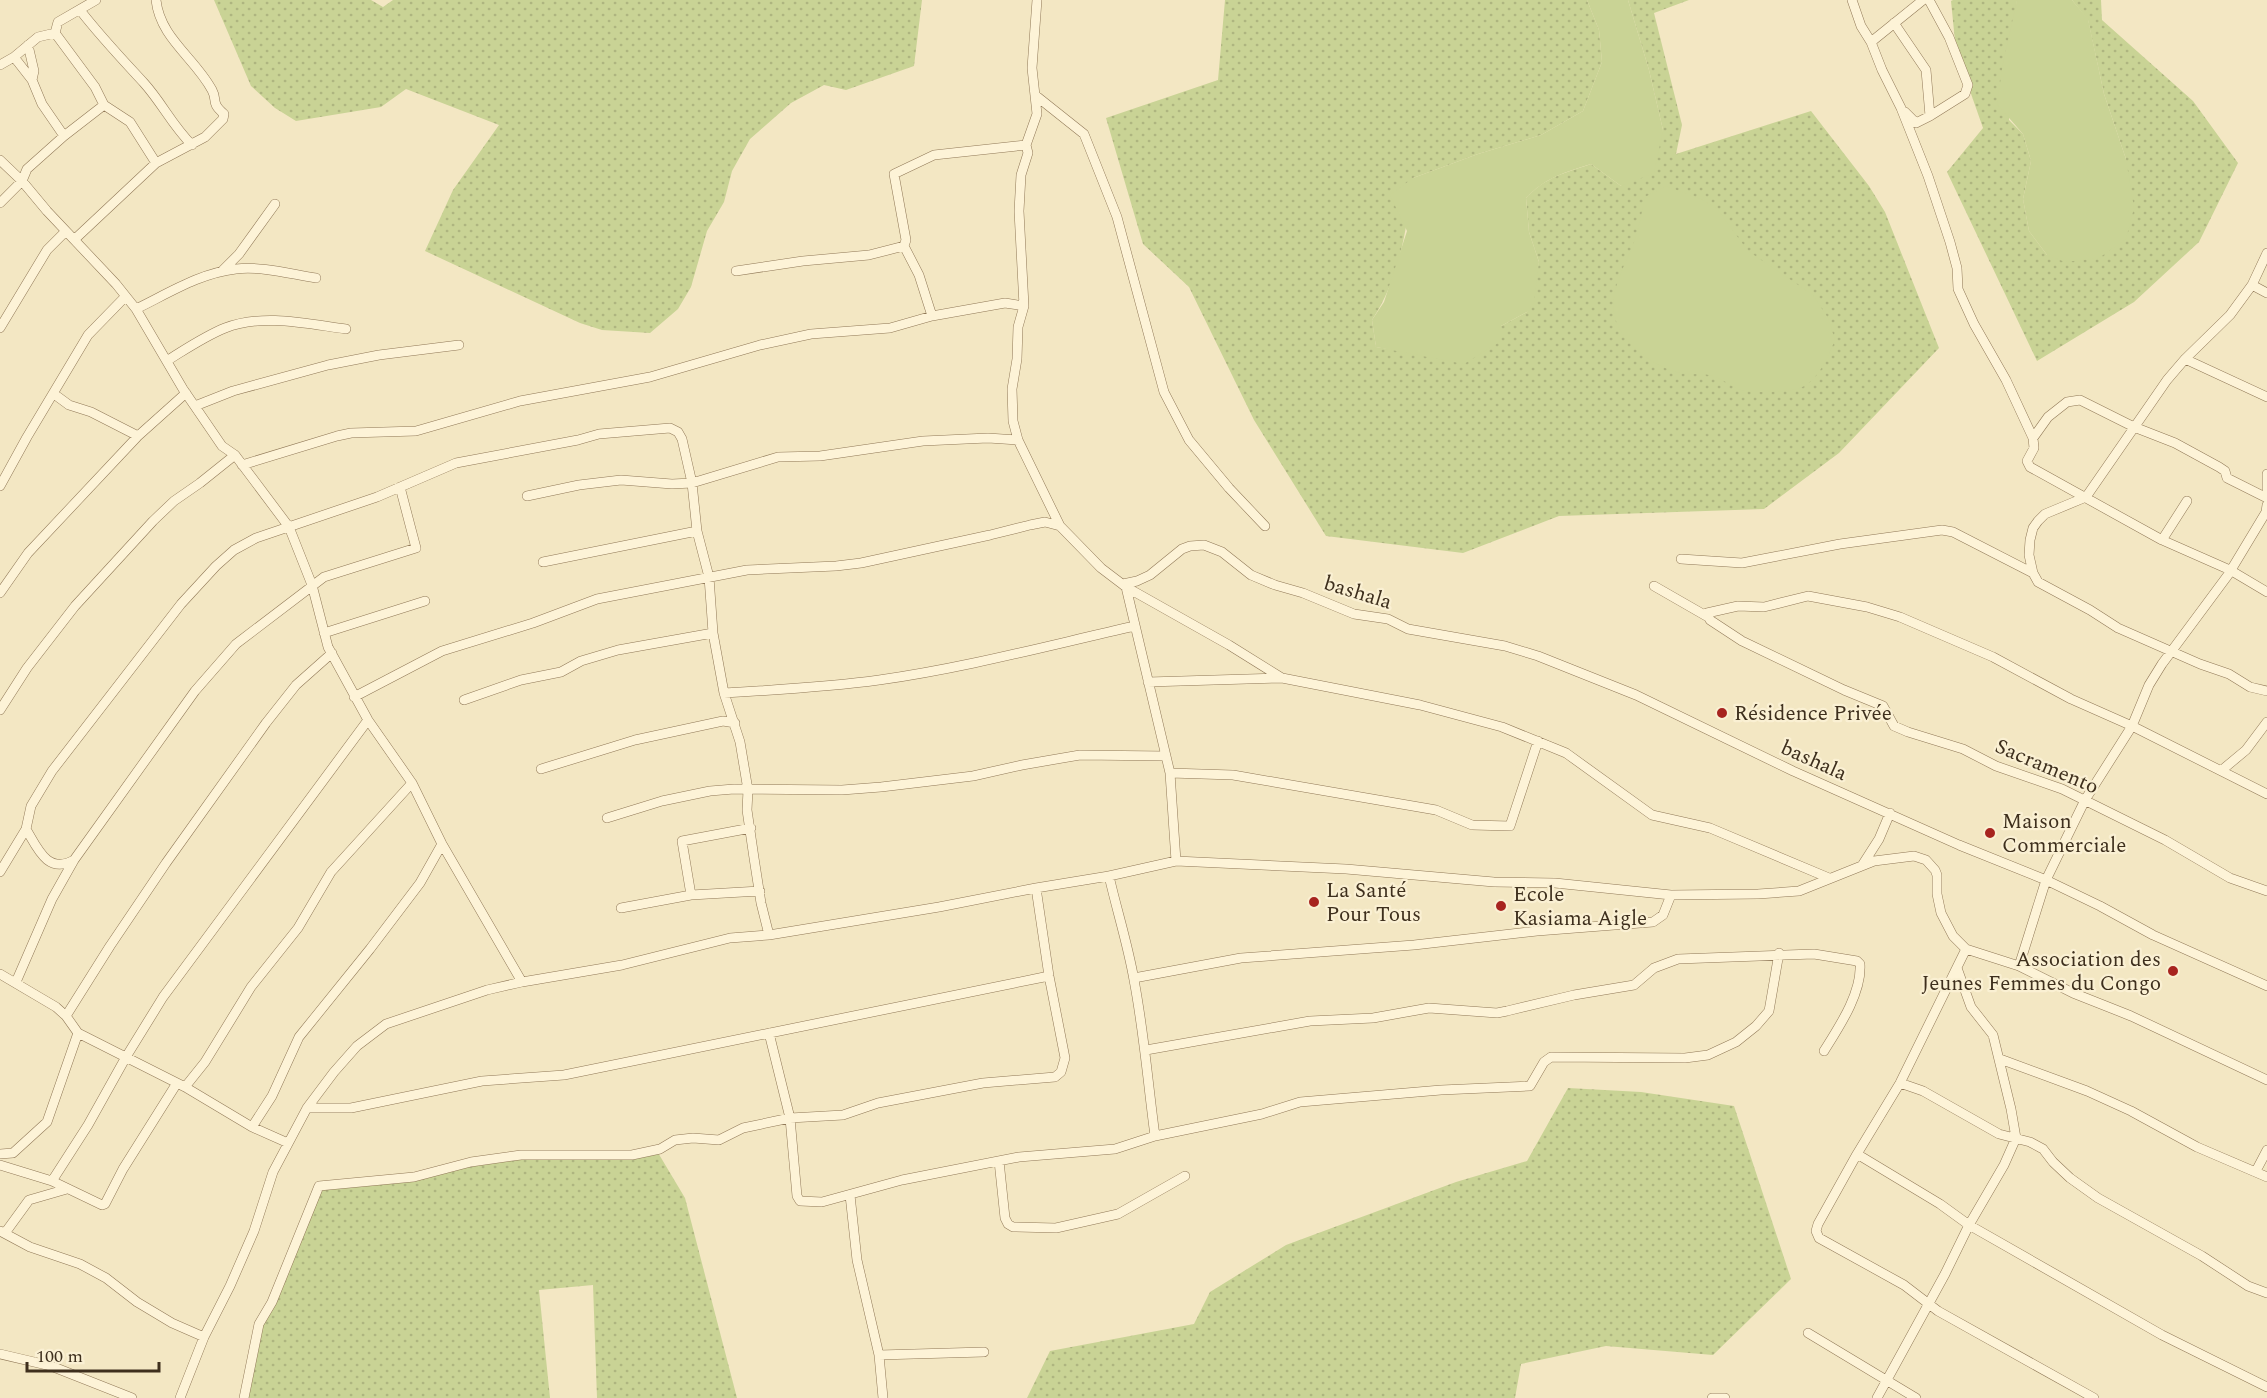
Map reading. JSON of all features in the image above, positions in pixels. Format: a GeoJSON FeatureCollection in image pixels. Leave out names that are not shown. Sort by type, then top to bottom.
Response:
{"type":"FeatureCollection","features":[{"type":"Feature","properties":{"kind":"street"},"geometry":{"type":"LineString","coordinates":[[55,33],[58,22],[96,0]]}},
{"type":"Feature","properties":{"kind":"street"},"geometry":{"type":"LineString","coordinates":[[75,239],[156,163],[205,137],[223,119],[224,114],[214,104],[212,88],[162,24],[156,0]]}},
{"type":"Feature","properties":{"kind":"street"},"geometry":{"type":"LineString","coordinates":[[1037,0],[1032,68],[1037,114],[1026,145],[1028,153],[1021,175],[1019,211],[1024,306],[1018,327],[1017,359],[1012,389],[1012,421],[1018,440],[1060,526],[1101,568],[1125,586],[1282,678]]}},
{"type":"Feature","properties":{"kind":"street"},"geometry":{"type":"LineString","coordinates":[[1852,0],[1861,26],[1871,42],[1901,108],[1941,211],[1957,268],[1958,289],[1974,324],[2006,380],[2033,438],[2034,448],[2027,461],[2030,467],[2162,540],[2230,570],[2267,592]]}},
{"type":"Feature","properties":{"kind":"street"},"geometry":{"type":"LineString","coordinates":[[1871,42],[1923,0]]}},
{"type":"Feature","properties":{"kind":"street"},"geometry":{"type":"LineString","coordinates":[[1901,108],[1916,123],[1965,94],[1968,85],[1949,37],[1929,0]]}},
{"type":"Feature","properties":{"kind":"street"},"geometry":{"type":"LineString","coordinates":[[80,10],[102,38],[114,48],[145,84],[177,130],[192,145]]}},
{"type":"Feature","properties":{"kind":"street"},"geometry":{"type":"LineString","coordinates":[[1894,23],[1926,70],[1930,116]]}},
{"type":"Feature","properties":{"kind":"street"},"geometry":{"type":"LineString","coordinates":[[0,65],[14,57],[38,37],[55,33]]}},
{"type":"Feature","properties":{"kind":"street"},"geometry":{"type":"LineString","coordinates":[[55,33],[95,87],[104,105],[130,122],[156,163]]}},
{"type":"Feature","properties":{"kind":"street"},"geometry":{"type":"LineString","coordinates":[[28,45],[34,71],[32,80]]}},
{"type":"Feature","properties":{"kind":"street"},"geometry":{"type":"LineString","coordinates":[[14,57],[32,80],[42,104],[64,136]]}},
{"type":"Feature","properties":{"kind":"street"},"geometry":{"type":"LineString","coordinates":[[1035,96],[1084,134],[1116,217],[1164,392],[1189,440],[1229,488],[1265,526]]}},
{"type":"Feature","properties":{"kind":"street"},"geometry":{"type":"LineString","coordinates":[[0,202],[22,181],[27,169],[104,105]]}},
{"type":"Feature","properties":{"kind":"street"},"geometry":{"type":"LineString","coordinates":[[932,316],[919,275],[904,246],[906,240],[894,174],[934,155],[1026,145]]}},
{"type":"Feature","properties":{"kind":"street"},"geometry":{"type":"LineString","coordinates":[[0,160],[75,239],[136,309],[186,393],[222,447],[235,455],[289,526],[312,585],[324,633],[354,697],[412,783],[442,844],[522,982]]}},
{"type":"Feature","properties":{"kind":"street"},"geometry":{"type":"LineString","coordinates":[[136,309],[186,282],[225,270],[275,204]]}},
{"type":"Feature","properties":{"kind":"street"},"geometry":{"type":"LineString","coordinates":[[0,328],[47,250],[66,231]]}},
{"type":"Feature","properties":{"kind":"street"},"geometry":{"type":"LineString","coordinates":[[736,271],[803,261],[869,255],[904,246]]}},
{"type":"Feature","properties":{"kind":"street"},"geometry":{"type":"LineString","coordinates":[[2267,253],[2252,285],[2230,315],[2167,380],[2086,497],[2045,514],[2033,528],[2029,555],[2033,573],[2038,582],[2118,628],[2171,652],[2229,674],[2250,687],[2267,691]]}},
{"type":"Feature","properties":{"kind":"street"},"geometry":{"type":"LineString","coordinates":[[210,275],[237,269],[257,269],[316,278]]}},
{"type":"Feature","properties":{"kind":"street"},"geometry":{"type":"LineString","coordinates":[[2252,285],[2267,293]]}},
{"type":"Feature","properties":{"kind":"street"},"geometry":{"type":"LineString","coordinates":[[0,486],[88,335],[125,297]]}},
{"type":"Feature","properties":{"kind":"street"},"geometry":{"type":"LineString","coordinates":[[242,465],[351,433],[416,431],[520,401],[650,376],[760,345],[811,334],[890,328],[932,316],[1005,303],[1024,306]]}},
{"type":"Feature","properties":{"kind":"street"},"geometry":{"type":"LineString","coordinates":[[168,360],[226,327],[280,321],[346,329]]}},
{"type":"Feature","properties":{"kind":"street"},"geometry":{"type":"LineString","coordinates":[[195,406],[233,391],[336,363],[459,345]]}},
{"type":"Feature","properties":{"kind":"street"},"geometry":{"type":"LineString","coordinates":[[2185,359],[2267,398]]}},
{"type":"Feature","properties":{"kind":"street"},"geometry":{"type":"LineString","coordinates":[[0,593],[28,553],[138,436],[186,393]]}},
{"type":"Feature","properties":{"kind":"street"},"geometry":{"type":"LineString","coordinates":[[54,394],[69,405],[91,412],[138,436]]}},
{"type":"Feature","properties":{"kind":"street"},"geometry":{"type":"LineString","coordinates":[[2033,438],[2037,428],[2048,417],[2067,402],[2080,400],[2134,427],[2175,443],[2225,471],[2227,478],[2267,498]]}},
{"type":"Feature","properties":{"kind":"street"},"geometry":{"type":"LineString","coordinates":[[0,872],[26,829],[31,806],[52,771],[181,604],[234,550],[256,538],[377,497],[456,463],[478,457],[578,441],[599,434],[670,428],[678,432],[682,439],[692,483],[698,531],[709,577],[713,633],[724,693],[740,742],[748,790],[747,810],[760,891],[770,935]]}},
{"type":"Feature","properties":{"kind":"street"},"geometry":{"type":"LineString","coordinates":[[527,496],[579,485],[621,480],[672,484],[692,483],[778,457],[820,456],[923,441],[988,438],[1018,440]]}},
{"type":"Feature","properties":{"kind":"street"},"geometry":{"type":"LineString","coordinates":[[0,710],[27,668],[75,606],[153,521],[174,501],[235,455]]}},
{"type":"Feature","properties":{"kind":"street"},"geometry":{"type":"LineString","coordinates":[[2267,474],[2267,489]]}},
{"type":"Feature","properties":{"kind":"street"},"geometry":{"type":"LineString","coordinates":[[16,982],[52,899],[74,860],[195,691],[236,644],[324,577],[416,548],[400,487]]}},
{"type":"Feature","properties":{"kind":"street"},"geometry":{"type":"LineString","coordinates":[[2162,540],[2187,501]]}},
{"type":"Feature","properties":{"kind":"street"},"geometry":{"type":"LineString","coordinates":[[2019,966],[2046,880],[2085,800],[2132,726],[2150,685],[2230,570],[2266,512],[2267,506]]}},
{"type":"Feature","properties":{"kind":"street"},"geometry":{"type":"LineString","coordinates":[[354,697],[442,651],[533,623],[597,599],[747,570],[861,563],[1045,522],[1060,526]]}},
{"type":"Feature","properties":{"kind":"street"},"geometry":{"type":"LineString","coordinates":[[1681,559],[1742,563],[1840,544],[1942,530],[1953,532],[2033,573]]}},
{"type":"Feature","properties":{"kind":"street"},"geometry":{"type":"LineString","coordinates":[[543,562],[698,531]]}},
{"type":"Feature","properties":{"kind":"street","name":"bashala"},"geometry":{"type":"LineString","coordinates":[[1125,586],[1150,575],[1182,549],[1204,545],[1222,552],[1251,575],[1304,593],[1353,614],[1388,619],[1408,629],[1505,646],[1538,656],[1636,695],[1793,771],[1959,845],[2046,880],[2153,935],[2267,986]]}},
{"type":"Feature","properties":{"kind":"street"},"geometry":{"type":"LineString","coordinates":[[1125,586],[1170,773],[1176,861]]}},
{"type":"Feature","properties":{"kind":"street"},"geometry":{"type":"LineString","coordinates":[[1654,586],[1707,617],[1707,613],[1712,611],[1738,606],[1764,607],[1808,596],[1867,608],[1908,620],[2022,671],[2078,703],[2132,726],[2267,794]]}},
{"type":"Feature","properties":{"kind":"street"},"geometry":{"type":"LineString","coordinates":[[324,633],[425,601]]}},
{"type":"Feature","properties":{"kind":"street","name":"Sacramento"},"geometry":{"type":"LineString","coordinates":[[1707,617],[1747,644],[1883,706],[1894,726],[1963,749],[1996,766],[2062,789],[2165,840],[2230,878],[2267,891]]}},
{"type":"Feature","properties":{"kind":"street"},"geometry":{"type":"LineString","coordinates":[[724,693],[882,680],[1135,626]]}},
{"type":"Feature","properties":{"kind":"street"},"geometry":{"type":"LineString","coordinates":[[464,700],[521,680],[561,672],[581,661],[618,650],[713,633]]}},
{"type":"Feature","properties":{"kind":"street"},"geometry":{"type":"LineString","coordinates":[[66,1016],[166,863],[266,723],[296,685],[332,653]]}},
{"type":"Feature","properties":{"kind":"street"},"geometry":{"type":"LineString","coordinates":[[1148,682],[1282,678],[1420,705],[1502,727],[1566,753],[1652,815],[1710,828],[1829,878]]}},
{"type":"Feature","properties":{"kind":"street"},"geometry":{"type":"LineString","coordinates":[[52,1181],[163,998],[368,720]]}},
{"type":"Feature","properties":{"kind":"street"},"geometry":{"type":"LineString","coordinates":[[541,769],[645,738],[723,721],[735,723]]}},
{"type":"Feature","properties":{"kind":"street"},"geometry":{"type":"LineString","coordinates":[[2222,770],[2246,750],[2267,722]]}},
{"type":"Feature","properties":{"kind":"street"},"geometry":{"type":"LineString","coordinates":[[1170,773],[1233,775],[1436,810],[1472,825],[1510,826],[1538,741]]}},
{"type":"Feature","properties":{"kind":"street"},"geometry":{"type":"LineString","coordinates":[[607,818],[662,801],[710,791],[842,790],[882,787],[973,776],[1022,765],[1080,756],[1166,756]]}},
{"type":"Feature","properties":{"kind":"street"},"geometry":{"type":"LineString","coordinates":[[0,1165],[52,1181],[99,1204],[105,1204],[123,1169],[181,1085],[205,1062],[251,987],[298,928],[331,872],[412,783]]}},
{"type":"Feature","properties":{"kind":"street"},"geometry":{"type":"LineString","coordinates":[[1863,864],[1879,839],[1890,813]]}},
{"type":"Feature","properties":{"kind":"street"},"geometry":{"type":"LineString","coordinates":[[691,895],[682,841],[751,828]]}},
{"type":"Feature","properties":{"kind":"street"},"geometry":{"type":"LineString","coordinates":[[26,829],[40,854],[47,860],[67,864],[74,860]]}},
{"type":"Feature","properties":{"kind":"street"},"geometry":{"type":"LineString","coordinates":[[252,1127],[272,1096],[299,1037],[420,883],[442,844]]}},
{"type":"Feature","properties":{"kind":"street"},"geometry":{"type":"LineString","coordinates":[[180,1398],[204,1337],[254,1231],[273,1172],[288,1143],[308,1108],[334,1072],[357,1046],[386,1024],[487,990],[622,965],[730,938],[770,935],[939,907],[1109,876],[1176,861],[1346,869],[1494,882],[1556,883],[1671,895],[1799,891],[1863,864],[1914,856],[1926,860],[1937,875],[1937,894],[1941,914],[1953,936],[1966,949],[2019,966],[2073,993],[2131,1016],[2267,1080]]}},
{"type":"Feature","properties":{"kind":"street"},"geometry":{"type":"LineString","coordinates":[[1109,876],[1134,978],[1146,1050],[1147,1082],[1155,1136]]}},
{"type":"Feature","properties":{"kind":"street"},"geometry":{"type":"LineString","coordinates":[[244,1398],[259,1324],[272,1302],[319,1186],[414,1178],[471,1162],[521,1155],[632,1155],[660,1149],[675,1140],[693,1138],[719,1140],[743,1128],[790,1118],[843,1115],[878,1103],[983,1083],[1055,1077],[1062,1072],[1065,1058],[1049,976],[1036,888]]}},
{"type":"Feature","properties":{"kind":"street"},"geometry":{"type":"LineString","coordinates":[[621,908],[691,895],[760,891]]}},
{"type":"Feature","properties":{"kind":"street"},"geometry":{"type":"LineString","coordinates":[[1134,978],[1241,958],[1414,945],[1537,930],[1653,922],[1663,915],[1671,895]]}},
{"type":"Feature","properties":{"kind":"street"},"geometry":{"type":"LineString","coordinates":[[1966,949],[1900,1083],[1818,1224],[1817,1235],[1904,1285],[1928,1305],[2094,1398]]}},
{"type":"Feature","properties":{"kind":"street"},"geometry":{"type":"LineString","coordinates":[[1146,1050],[1310,1020],[1373,1018],[1430,1008],[1497,1013],[1574,995],[1634,985],[1654,968],[1678,959],[1779,953],[1814,954],[1857,961],[1860,964],[1861,974],[1846,1016],[1824,1051]]}},
{"type":"Feature","properties":{"kind":"street"},"geometry":{"type":"LineString","coordinates":[[769,1033],[790,1118],[796,1196],[800,1201],[822,1202],[902,1180],[999,1161],[1115,1149],[1155,1136],[1262,1114],[1300,1102],[1431,1090],[1530,1086],[1544,1062],[1551,1057],[1685,1058],[1708,1055],[1736,1042],[1756,1026],[1769,1011],[1779,953]]}},
{"type":"Feature","properties":{"kind":"street"},"geometry":{"type":"LineString","coordinates":[[1877,1398],[1969,1225],[2004,1165],[2016,1138],[1993,1035],[1969,1005],[1957,968]]}},
{"type":"Feature","properties":{"kind":"street"},"geometry":{"type":"LineString","coordinates":[[0,974],[16,982],[66,1016],[78,1033],[181,1085],[252,1127],[288,1143]]}},
{"type":"Feature","properties":{"kind":"street"},"geometry":{"type":"LineString","coordinates":[[308,1108],[351,1108],[482,1082],[564,1075],[1049,976]]}},
{"type":"Feature","properties":{"kind":"street"},"geometry":{"type":"LineString","coordinates":[[0,1154],[13,1152],[47,1122],[78,1033]]}},
{"type":"Feature","properties":{"kind":"street"},"geometry":{"type":"LineString","coordinates":[[2000,1059],[2087,1091],[2131,1111],[2197,1148],[2267,1177]]}},
{"type":"Feature","properties":{"kind":"street"},"geometry":{"type":"LineString","coordinates":[[1900,1083],[1923,1091],[1999,1134],[2030,1142],[2043,1149],[2070,1178],[2098,1198],[2202,1256],[2248,1286],[2267,1293]]}},
{"type":"Feature","properties":{"kind":"street"},"geometry":{"type":"LineString","coordinates":[[2256,1171],[2267,1150]]}},
{"type":"Feature","properties":{"kind":"street"},"geometry":{"type":"LineString","coordinates":[[1857,1154],[1940,1204],[1969,1225],[2162,1335],[2267,1387]]}},
{"type":"Feature","properties":{"kind":"street"},"geometry":{"type":"LineString","coordinates":[[999,1161],[1005,1218],[1013,1227],[1056,1228],[1118,1214],[1185,1176]]}},
{"type":"Feature","properties":{"kind":"street"},"geometry":{"type":"LineString","coordinates":[[67,1189],[29,1200],[2,1232],[30,1247],[80,1264],[106,1278],[137,1302],[164,1318],[204,1337]]}},
{"type":"Feature","properties":{"kind":"street"},"geometry":{"type":"LineString","coordinates":[[850,1194],[857,1260],[879,1355],[883,1398]]}},
{"type":"Feature","properties":{"kind":"street"},"geometry":{"type":"LineString","coordinates":[[1808,1333],[1916,1398]]}},
{"type":"Feature","properties":{"kind":"street"},"geometry":{"type":"LineString","coordinates":[[879,1355],[984,1352]]}},
{"type":"Feature","properties":{"kind":"street"},"geometry":{"type":"LineString","coordinates":[[0,1354],[51,1366],[132,1398]]}},
{"type":"Feature","properties":{"kind":"street"},"geometry":{"type":"LineString","coordinates":[[1712,1398],[1725,1398]]}},
{"type":"Feature","properties":{"kind":"green space"},"geometry":{"type":"Polygon","coordinates":[[[214,0],[371,0],[383,7],[393,0],[922,0],[914,66],[846,90],[824,85],[791,103],[750,139],[732,171],[724,202],[707,231],[691,287],[678,309],[650,333],[602,330],[580,323],[425,251],[453,190],[499,125],[406,89],[381,107],[296,121],[275,108],[251,86],[214,0]]]}},
{"type":"Feature","properties":{"kind":"green space"},"geometry":{"type":"Polygon","coordinates":[[[1225,0],[1587,0],[1599,30],[1602,62],[1583,111],[1541,135],[1478,154],[1413,178],[1405,233],[1396,270],[1382,304],[1372,320],[1376,347],[1422,354],[1501,326],[1527,312],[1539,262],[1529,232],[1526,198],[1548,180],[1591,164],[1621,186],[1663,130],[1649,70],[1628,0],[1689,0],[1654,13],[1682,125],[1676,154],[1811,111],[1869,186],[1885,212],[1939,348],[1839,453],[1764,509],[1559,516],[1463,553],[1326,536],[1254,420],[1189,287],[1143,244],[1106,118],[1218,80],[1225,0]]]}},
{"type":"Feature","properties":{"kind":"green space"},"geometry":{"type":"Polygon","coordinates":[[[1587,0],[1628,0],[1649,70],[1663,130],[1654,173],[1621,186],[1591,164],[1548,181],[1526,198],[1529,232],[1539,262],[1534,302],[1527,312],[1501,326],[1501,341],[1464,364],[1376,347],[1372,320],[1384,302],[1407,231],[1390,195],[1413,178],[1478,154],[1541,135],[1583,111],[1602,62],[1599,30],[1587,0]]]}},
{"type":"Feature","properties":{"kind":"green space"},"geometry":{"type":"Polygon","coordinates":[[[2017,0],[2009,120],[2023,134],[2031,161],[2023,199],[2029,231],[2047,255],[2126,159],[2104,94],[2088,20],[2072,0],[2101,0],[2102,20],[2193,101],[2238,163],[2199,242],[2134,302],[2037,361],[1947,172],[1983,128],[1956,51],[1951,1],[2017,0]]]}},
{"type":"Feature","properties":{"kind":"green space"},"geometry":{"type":"Polygon","coordinates":[[[2017,0],[2072,0],[2088,19],[2104,94],[2126,159],[2134,208],[2126,239],[2099,258],[2065,262],[2047,255],[2029,231],[2023,199],[2031,161],[2023,134],[1997,104],[2003,63],[2017,0]]]}},
{"type":"Feature","properties":{"kind":"green space"},"geometry":{"type":"Polygon","coordinates":[[[1666,186],[1701,199],[1717,209],[1748,251],[1813,295],[1828,318],[1835,340],[1821,369],[1811,381],[1797,389],[1784,391],[1743,391],[1713,376],[1686,374],[1665,368],[1644,356],[1620,330],[1614,310],[1618,280],[1634,242],[1645,197],[1666,186]]]}},
{"type":"Feature","properties":{"kind":"green space"},"geometry":{"type":"Polygon","coordinates":[[[1568,1088],[1641,1092],[1734,1106],[1791,1279],[1713,1355],[1606,1346],[1521,1364],[1515,1398],[1027,1398],[1050,1351],[1194,1324],[1210,1292],[1286,1245],[1456,1182],[1527,1161],[1568,1088]]]}},
{"type":"Feature","properties":{"kind":"green space"},"geometry":{"type":"Polygon","coordinates":[[[654,1146],[685,1198],[737,1398],[597,1398],[593,1285],[539,1290],[550,1398],[246,1398],[256,1344],[265,1317],[285,1264],[319,1187],[424,1173],[535,1152],[639,1153],[654,1146]]]}},
{"type":"Feature","properties":{"kind":"place","name":"Résidence Privée"},"geometry":{"type":"Point","coordinates":[1722,713]}},
{"type":"Feature","properties":{"kind":"place","name":"Maison Commerciale"},"geometry":{"type":"Point","coordinates":[1990,833]}},
{"type":"Feature","properties":{"kind":"place","name":"La Santé Pour Tous"},"geometry":{"type":"Point","coordinates":[1314,902]}},
{"type":"Feature","properties":{"kind":"place","name":"Ecole Kasiama Aigle"},"geometry":{"type":"Point","coordinates":[1501,906]}},
{"type":"Feature","properties":{"kind":"place","name":"Association des Jeunes Femmes du Congo"},"geometry":{"type":"Point","coordinates":[2173,971]}}]}
